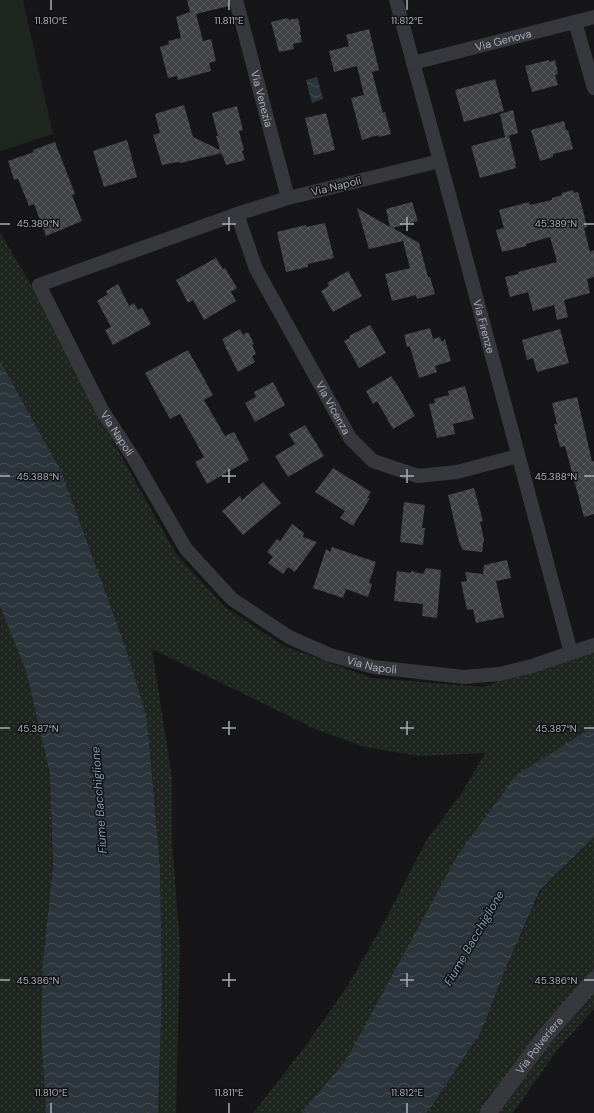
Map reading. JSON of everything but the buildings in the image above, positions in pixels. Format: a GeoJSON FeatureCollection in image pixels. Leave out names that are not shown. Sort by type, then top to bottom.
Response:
{"type":"FeatureCollection","features":[{"type":"Feature","properties":{"kind":"street","name":"Via Venezia"},"geometry":{"type":"LineString","coordinates":[[236,0],[288,198]]}},
{"type":"Feature","properties":{"kind":"street","name":"Via Firenze"},"geometry":{"type":"LineString","coordinates":[[396,0],[571,652]]}},
{"type":"Feature","properties":{"kind":"street","name":"Via Genova"},"geometry":{"type":"LineString","coordinates":[[413,63],[594,17]]}},
{"type":"Feature","properties":{"kind":"street"},"geometry":{"type":"LineString","coordinates":[[575,22],[594,88]]}},
{"type":"Feature","properties":{"kind":"street","name":"Via Napoli"},"geometry":{"type":"LineString","coordinates":[[440,161],[288,198],[237,214],[39,285],[102,410],[134,459],[186,549],[232,599],[276,629],[289,637],[330,655],[374,667],[464,677],[500,674],[532,666],[594,645]]}},
{"type":"Feature","properties":{"kind":"street","name":"Via Vicenza"},"geometry":{"type":"LineString","coordinates":[[237,214],[256,269],[350,438],[373,461],[418,476],[457,472],[518,456]]}},
{"type":"Feature","properties":{"kind":"street","name":"Via Polveriera"},"geometry":{"type":"LineString","coordinates":[[488,1113],[546,1035],[594,980]]}},
{"type":"Feature","properties":{"kind":"shaded area"},"geometry":{"type":"Polygon","coordinates":[[[0,0],[23,0],[53,134],[0,151],[0,0]]]}},
{"type":"Feature","properties":{"kind":"shaded area"},"geometry":{"type":"Polygon","coordinates":[[[0,232],[34,290],[100,418],[176,554],[225,607],[284,646],[372,678],[484,687],[571,653],[594,646],[594,726],[516,775],[457,856],[346,1060],[301,1113],[253,1113],[307,1044],[348,985],[382,926],[426,841],[463,791],[485,753],[419,756],[365,747],[317,730],[152,649],[172,778],[172,841],[180,946],[176,1113],[158,1113],[162,991],[160,866],[147,719],[61,471],[0,361],[0,232]]]}},
{"type":"Feature","properties":{"kind":"shaded area"},"geometry":{"type":"Polygon","coordinates":[[[0,606],[26,671],[50,774],[53,866],[43,961],[41,1030],[46,1113],[0,1113],[0,606]]]}},
{"type":"Feature","properties":{"kind":"shaded area"},"geometry":{"type":"Polygon","coordinates":[[[594,837],[594,1009],[558,1049],[513,1113],[427,1113],[481,1032],[505,970],[541,890],[594,837]]]}},
{"type":"Feature","properties":{"kind":"water"},"geometry":{"type":"Polygon","coordinates":[[[317,77],[323,99],[312,103],[306,80],[317,77]]]}},
{"type":"Feature","properties":{"kind":"water","name":"Fiume Bacchiglione"},"geometry":{"type":"Polygon","coordinates":[[[0,361],[61,471],[126,649],[147,719],[160,866],[162,991],[158,1113],[46,1113],[41,1030],[43,961],[53,866],[50,774],[26,671],[0,606],[0,361]]]}},
{"type":"Feature","properties":{"kind":"water","name":"Fiume Bacchiglione"},"geometry":{"type":"Polygon","coordinates":[[[594,726],[594,837],[540,890],[505,970],[481,1032],[427,1113],[301,1113],[346,1060],[457,856],[516,775],[594,726]]]}}]}
